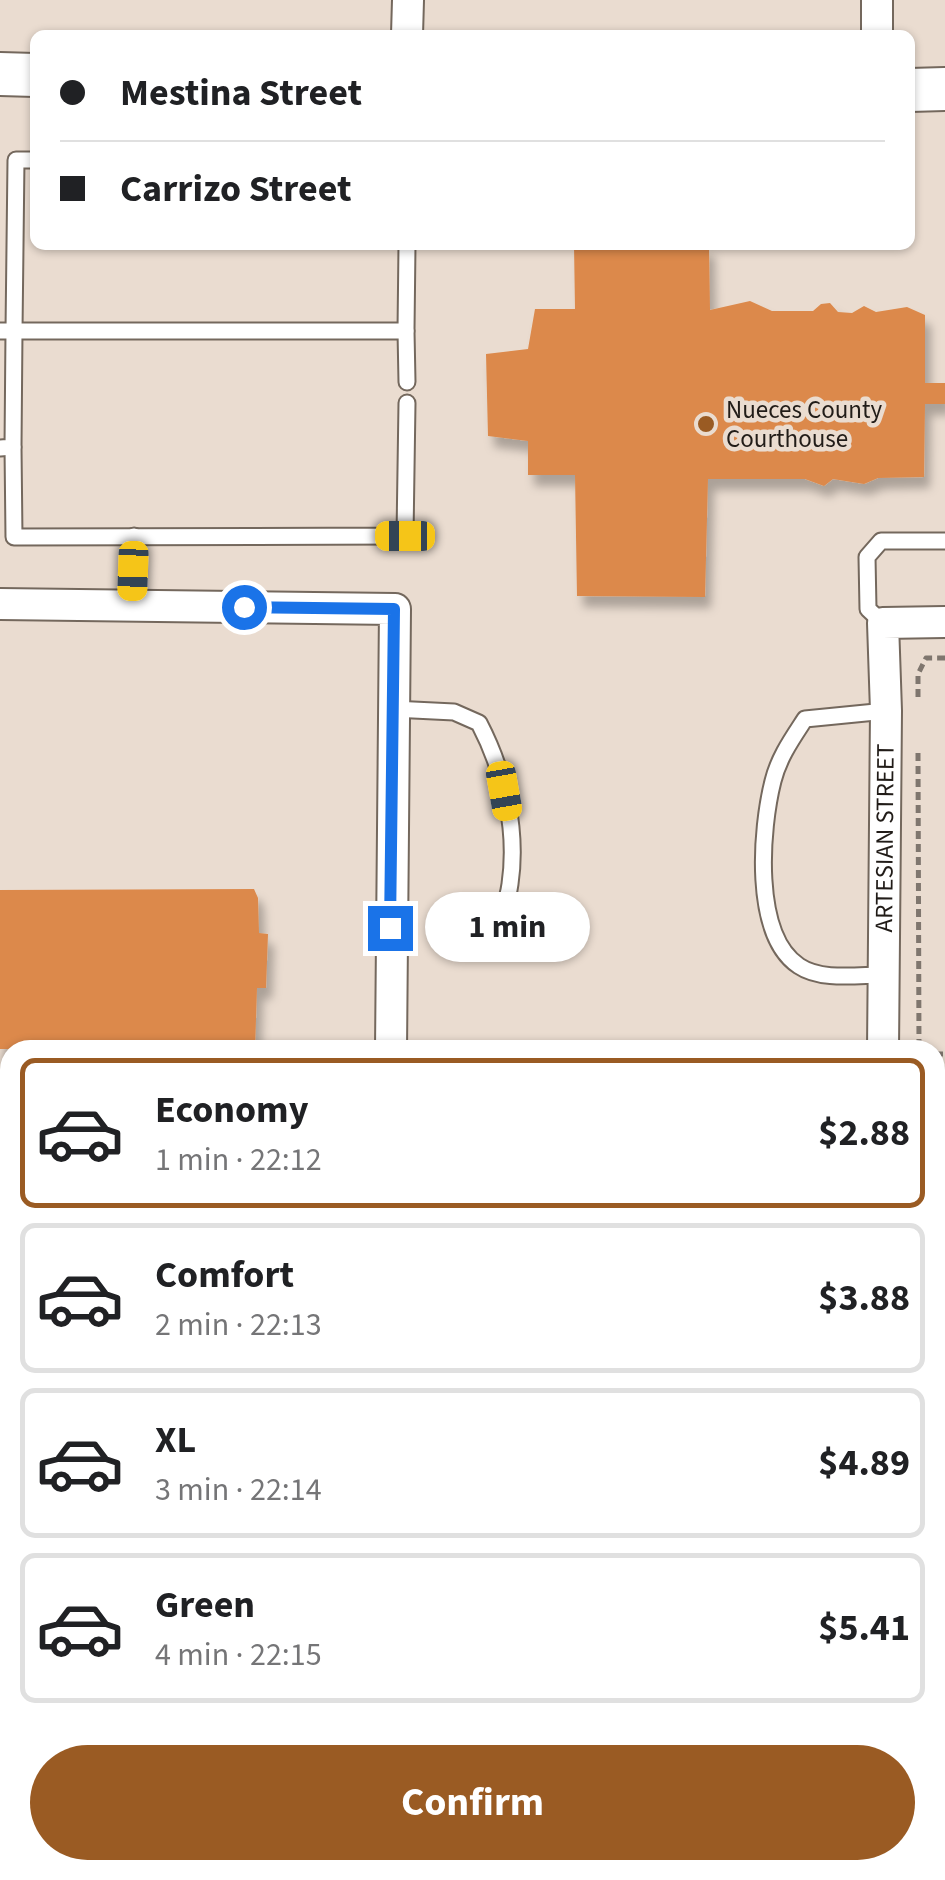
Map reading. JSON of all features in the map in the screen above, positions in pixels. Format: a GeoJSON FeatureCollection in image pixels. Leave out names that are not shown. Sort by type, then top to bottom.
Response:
{"type":"FeatureCollection","features":[{"type":"Feature","properties":{"kind":"street"},"geometry":{"type":"LineString","coordinates":[[408,0],[408,30]]}},
{"type":"Feature","properties":{"kind":"street"},"geometry":{"type":"LineString","coordinates":[[877,0],[878,30]]}},
{"type":"Feature","properties":{"kind":"street"},"geometry":{"type":"LineString","coordinates":[[0,74],[30,75]]}},
{"type":"Feature","properties":{"kind":"street"},"geometry":{"type":"LineString","coordinates":[[915,90],[945,88]]}},
{"type":"Feature","properties":{"kind":"street"},"geometry":{"type":"LineString","coordinates":[[0,604],[394,609],[392,1040]]}},
{"type":"Feature","properties":{"kind":"street"},"geometry":{"type":"LineString","coordinates":[[883,622],[945,622]]}},
{"type":"Feature","properties":{"kind":"street","name":"ARTESIAN STREET"},"geometry":{"type":"LineString","coordinates":[[882,1040],[886,711],[883,622]]}},
{"type":"Feature","properties":{"kind":"lane"},"geometry":{"type":"LineString","coordinates":[[30,160],[16,160],[7,331],[7,447],[14,536],[405,536],[406,403]]}},
{"type":"Feature","properties":{"kind":"lane"},"geometry":{"type":"LineString","coordinates":[[408,250],[408,382]]}},
{"type":"Feature","properties":{"kind":"lane"},"geometry":{"type":"LineString","coordinates":[[7,331],[406,331]]}},
{"type":"Feature","properties":{"kind":"lane"},"geometry":{"type":"LineString","coordinates":[[132,606],[134,536]]}},
{"type":"Feature","properties":{"kind":"lane"},"geometry":{"type":"LineString","coordinates":[[883,622],[868,609],[867,558],[880,541],[945,541]]}},
{"type":"Feature","properties":{"kind":"lane"},"geometry":{"type":"LineString","coordinates":[[393,708],[454,712],[479,722],[498,760],[510,821],[510,885],[494,938]]}},
{"type":"Feature","properties":{"kind":"lane"},"geometry":{"type":"LineString","coordinates":[[883,975],[818,974],[798,966],[782,948],[767,909],[763,849],[773,782],[785,748],[805,719],[886,711]]}},
{"type":"Feature","properties":{"kind":"path"},"geometry":{"type":"LineString","coordinates":[[918,714],[918,674],[926,658],[945,658]]}},
{"type":"Feature","properties":{"kind":"path"},"geometry":{"type":"LineString","coordinates":[[918,753],[919,1040]]}},
{"type":"Feature","properties":{"kind":"building","name":"Nueces County Courthouse"},"geometry":{"type":"Polygon","coordinates":[[[574,250],[709,250],[710,310],[750,301],[772,311],[813,311],[830,303],[838,312],[852,313],[864,306],[876,312],[907,307],[925,315],[925,383],[945,383],[945,404],[925,404],[924,477],[878,478],[864,484],[833,479],[824,486],[805,479],[708,479],[705,597],[577,596],[575,475],[528,475],[528,441],[488,436],[486,354],[528,349],[535,309],[575,309],[574,250]]]}},
{"type":"Feature","properties":{"kind":"building"},"geometry":{"type":"Polygon","coordinates":[[[254,889],[259,933],[268,934],[266,988],[257,988],[255,1040],[0,1040],[0,890],[254,889]]]}},
{"type":"Feature","properties":{"kind":"place","name":"Nueces County Courthouse"},"geometry":{"type":"Point","coordinates":[706,424]}},
{"type":"Feature","properties":{"kind":"route"},"geometry":{"type":"LineString","coordinates":[[244,607],[394,609],[390,928]]}}]}
